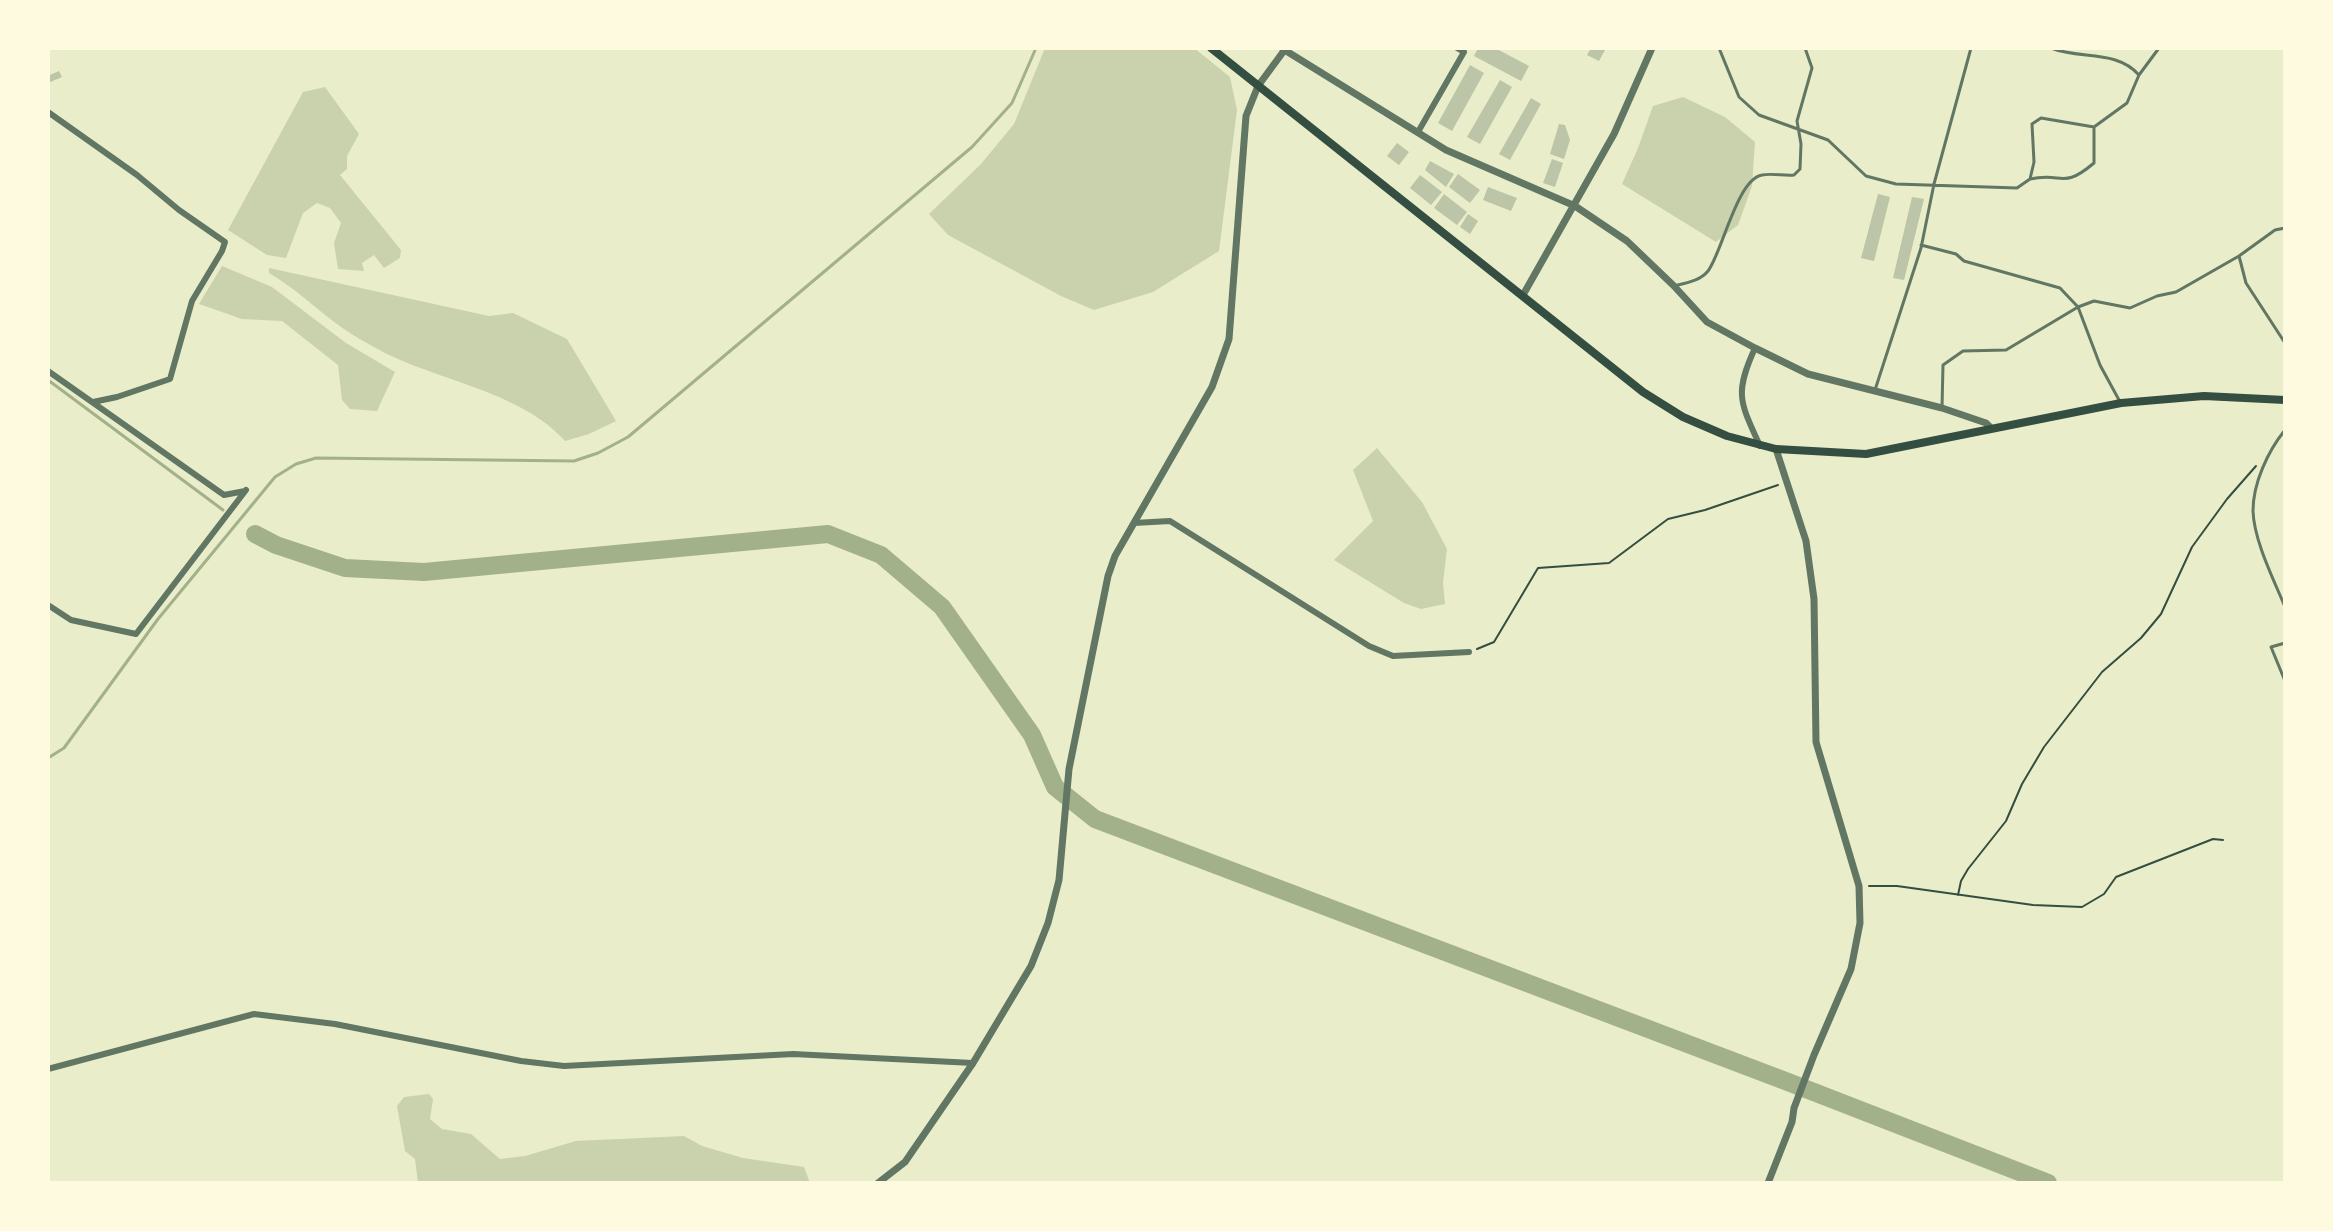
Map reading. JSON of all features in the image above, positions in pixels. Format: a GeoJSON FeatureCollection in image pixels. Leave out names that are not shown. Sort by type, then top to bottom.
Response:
{"type":"FeatureCollection","features":[{"type":"Feature","properties":{"kind":"main road"},"geometry":{"type":"LineString","coordinates":[[1211,48],[1643,392],[1683,417],[1727,436],[1776,449],[1866,454],[2121,403],[2204,396],[2285,400]]}},
{"type":"Feature","properties":{"kind":"street"},"geometry":{"type":"LineString","coordinates":[[1418,132],[1464,52],[1457,48]]}},
{"type":"Feature","properties":{"kind":"street"},"geometry":{"type":"LineString","coordinates":[[1523,295],[1614,134],[1652,48]]}},
{"type":"Feature","properties":{"kind":"street"},"geometry":{"type":"LineString","coordinates":[[878,1183],[905,1162],[973,1063],[1031,966],[1048,923],[1059,880],[1069,769],[1102,599],[1115,556],[1212,387],[1229,339],[1246,116],[1258,86],[1284,49],[1446,150],[1575,206],[1627,241],[1707,322],[1755,348],[1808,374],[1942,408],[1986,423],[1991,428]]}},
{"type":"Feature","properties":{"kind":"street"},"geometry":{"type":"LineString","coordinates":[[48,112],[225,242],[192,301],[170,379],[93,402]]}},
{"type":"Feature","properties":{"kind":"street"},"geometry":{"type":"LineString","coordinates":[[1755,348],[1740,387],[1760,446]]}},
{"type":"Feature","properties":{"kind":"street"},"geometry":{"type":"LineString","coordinates":[[48,371],[224,495],[246,490],[136,634],[71,620],[48,605]]}},
{"type":"Feature","properties":{"kind":"street"},"geometry":{"type":"LineString","coordinates":[[1768,1183],[1814,1055],[1851,969],[1860,923],[1859,886],[1816,742],[1814,599],[1806,541],[1776,449]]}},
{"type":"Feature","properties":{"kind":"street"},"geometry":{"type":"LineString","coordinates":[[1134,523],[1170,521],[1369,646],[1393,656],[1469,652]]}},
{"type":"Feature","properties":{"kind":"street"},"geometry":{"type":"LineString","coordinates":[[48,1069],[254,1014],[335,1024],[521,1061],[564,1066],[793,1054],[973,1063]]}},
{"type":"Feature","properties":{"kind":"lane"},"geometry":{"type":"LineString","coordinates":[[1719,48],[1739,97],[1759,115],[1828,140],[1866,176],[1896,184],[2017,188],[2030,179],[2041,177],[2068,180],[2078,177],[2094,163],[2094,127]]}},
{"type":"Feature","properties":{"kind":"lane"},"geometry":{"type":"LineString","coordinates":[[1674,286],[1701,279],[1710,270],[1730,217],[1755,178],[1762,175],[1794,175],[1800,169],[1798,129],[1802,100],[1812,68],[1805,48]]}},
{"type":"Feature","properties":{"kind":"lane"},"geometry":{"type":"LineString","coordinates":[[1875,390],[1921,245],[1934,184],[1971,48]]}},
{"type":"Feature","properties":{"kind":"lane"},"geometry":{"type":"LineString","coordinates":[[2051,48],[2112,58],[2129,64],[2139,75]]}},
{"type":"Feature","properties":{"kind":"lane"},"geometry":{"type":"LineString","coordinates":[[2030,179],[2034,162],[2032,124],[2041,118],[2094,127],[2127,103],[2139,75],[2159,48]]}},
{"type":"Feature","properties":{"kind":"lane"},"geometry":{"type":"LineString","coordinates":[[1942,408],[1943,365],[1963,351],[2006,350],[2078,307],[2094,301],[2130,308],[2157,296],[2176,292],[2239,256],[2275,230],[2285,228]]}},
{"type":"Feature","properties":{"kind":"lane"},"geometry":{"type":"LineString","coordinates":[[1921,245],[1956,254],[1964,261],[2060,288],[2078,307],[2100,365],[2121,403]]}},
{"type":"Feature","properties":{"kind":"lane"},"geometry":{"type":"LineString","coordinates":[[2239,256],[2246,283],[2285,343]]}},
{"type":"Feature","properties":{"kind":"lane"},"geometry":{"type":"LineString","coordinates":[[2285,430],[2265,457],[2253,511],[2262,551],[2285,607]]}},
{"type":"Feature","properties":{"kind":"lane"},"geometry":{"type":"LineString","coordinates":[[2285,643],[2271,647],[2285,681]]}},
{"type":"Feature","properties":{"kind":"path"},"geometry":{"type":"LineString","coordinates":[[1958,895],[1961,881],[2006,821],[2022,784],[2044,747],[2102,672],[2141,638],[2161,614],[2192,547],[2227,499],[2265,457]]}},
{"type":"Feature","properties":{"kind":"path"},"geometry":{"type":"LineString","coordinates":[[1469,652],[1494,642],[1538,568],[1609,563],[1668,519],[1787,482]]}},
{"type":"Feature","properties":{"kind":"path"},"geometry":{"type":"LineString","coordinates":[[1859,886],[1897,886],[2033,905],[2082,907],[2104,894],[2116,877],[2213,839],[2223,840]]}},
{"type":"Feature","properties":{"kind":"green space"},"geometry":{"type":"Polygon","coordinates":[[[1045,48],[1194,48],[1230,77],[1237,110],[1219,251],[1153,292],[1094,310],[1061,296],[948,235],[929,214],[981,164],[1014,124],[1045,48]]]}},
{"type":"Feature","properties":{"kind":"green space"},"geometry":{"type":"Polygon","coordinates":[[[325,87],[359,134],[347,156],[347,169],[340,175],[401,250],[400,258],[384,268],[374,255],[362,263],[364,271],[338,269],[334,243],[341,223],[330,208],[317,203],[303,213],[286,258],[267,255],[228,230],[303,92],[325,87]]]}},
{"type":"Feature","properties":{"kind":"green space"},"geometry":{"type":"Polygon","coordinates":[[[1683,97],[1725,117],[1755,142],[1752,186],[1738,225],[1716,242],[1622,184],[1653,106],[1683,97]]]}},
{"type":"Feature","properties":{"kind":"green space"},"geometry":{"type":"Polygon","coordinates":[[[222,266],[272,287],[346,343],[395,372],[377,411],[350,409],[342,400],[338,365],[282,321],[242,319],[199,304],[222,266]]]}},
{"type":"Feature","properties":{"kind":"green space"},"geometry":{"type":"Polygon","coordinates":[[[269,268],[489,316],[513,313],[567,339],[616,421],[565,441],[548,425],[504,399],[407,363],[358,338],[269,273],[269,268]]]}},
{"type":"Feature","properties":{"kind":"green space"},"geometry":{"type":"Polygon","coordinates":[[[1377,448],[1422,502],[1447,549],[1443,583],[1445,604],[1421,609],[1404,603],[1334,560],[1373,521],[1353,470],[1377,448]]]}},
{"type":"Feature","properties":{"kind":"green space"},"geometry":{"type":"Polygon","coordinates":[[[429,1094],[433,1099],[430,1119],[442,1129],[471,1134],[500,1159],[525,1156],[576,1141],[684,1136],[702,1146],[743,1158],[804,1167],[810,1183],[418,1183],[415,1159],[405,1151],[397,1106],[404,1097],[429,1094]]]}},
{"type":"Feature","properties":{"kind":"building"},"geometry":{"type":"Polygon","coordinates":[[[1478,48],[1495,48],[1529,66],[1521,81],[1474,56],[1478,48]]]}},
{"type":"Feature","properties":{"kind":"building"},"geometry":{"type":"Polygon","coordinates":[[[1591,48],[1606,48],[1599,61],[1587,55],[1591,48]]]}},
{"type":"Feature","properties":{"kind":"building"},"geometry":{"type":"Polygon","coordinates":[[[1470,65],[1484,73],[1452,131],[1438,123],[1470,65]]]}},
{"type":"Feature","properties":{"kind":"building"},"geometry":{"type":"Polygon","coordinates":[[[48,69],[50,75],[59,71],[62,77],[48,83],[48,69]]]}},
{"type":"Feature","properties":{"kind":"building"},"geometry":{"type":"Polygon","coordinates":[[[1500,80],[1512,87],[1480,144],[1467,137],[1500,80]]]}},
{"type":"Feature","properties":{"kind":"building"},"geometry":{"type":"Polygon","coordinates":[[[1531,98],[1541,104],[1510,160],[1499,154],[1531,98]]]}},
{"type":"Feature","properties":{"kind":"building"},"geometry":{"type":"Polygon","coordinates":[[[1559,124],[1565,125],[1570,140],[1564,159],[1550,154],[1559,124]]]}},
{"type":"Feature","properties":{"kind":"building"},"geometry":{"type":"Polygon","coordinates":[[[1397,143],[1409,152],[1399,165],[1387,156],[1397,143]]]}},
{"type":"Feature","properties":{"kind":"building"},"geometry":{"type":"Polygon","coordinates":[[[1552,159],[1563,163],[1555,187],[1543,183],[1552,159]]]}},
{"type":"Feature","properties":{"kind":"building"},"geometry":{"type":"Polygon","coordinates":[[[1430,161],[1454,174],[1446,187],[1425,170],[1430,161]]]}},
{"type":"Feature","properties":{"kind":"building"},"geometry":{"type":"Polygon","coordinates":[[[1458,174],[1480,190],[1470,203],[1449,187],[1458,174]]]}},
{"type":"Feature","properties":{"kind":"building"},"geometry":{"type":"Polygon","coordinates":[[[1420,175],[1442,192],[1431,205],[1410,188],[1420,175]]]}},
{"type":"Feature","properties":{"kind":"building"},"geometry":{"type":"Polygon","coordinates":[[[1488,187],[1517,198],[1511,211],[1483,200],[1488,187]]]}},
{"type":"Feature","properties":{"kind":"building"},"geometry":{"type":"Polygon","coordinates":[[[1444,194],[1467,212],[1457,225],[1434,208],[1444,194]]]}},
{"type":"Feature","properties":{"kind":"building"},"geometry":{"type":"Polygon","coordinates":[[[1878,194],[1890,197],[1874,261],[1861,258],[1878,194]]]}},
{"type":"Feature","properties":{"kind":"building"},"geometry":{"type":"Polygon","coordinates":[[[1912,197],[1924,199],[1904,280],[1893,278],[1912,197]]]}},
{"type":"Feature","properties":{"kind":"building"},"geometry":{"type":"Polygon","coordinates":[[[1468,214],[1478,221],[1470,234],[1460,227],[1468,214]]]}},
{"type":"Feature","properties":{"kind":"waterway"},"geometry":{"type":"LineString","coordinates":[[48,758],[64,748],[158,619],[275,477],[296,464],[316,458],[574,461],[598,453],[628,437],[972,147],[1012,103],[1036,48]]}},
{"type":"Feature","properties":{"kind":"waterway"},"geometry":{"type":"LineString","coordinates":[[48,380],[223,510]]}},
{"type":"Feature","properties":{"kind":"waterway"},"geometry":{"type":"LineString","coordinates":[[255,534],[276,545],[345,568],[424,572],[828,534],[881,555],[942,607],[1032,735],[1055,787],[1095,819],[2048,1183]]}}]}
